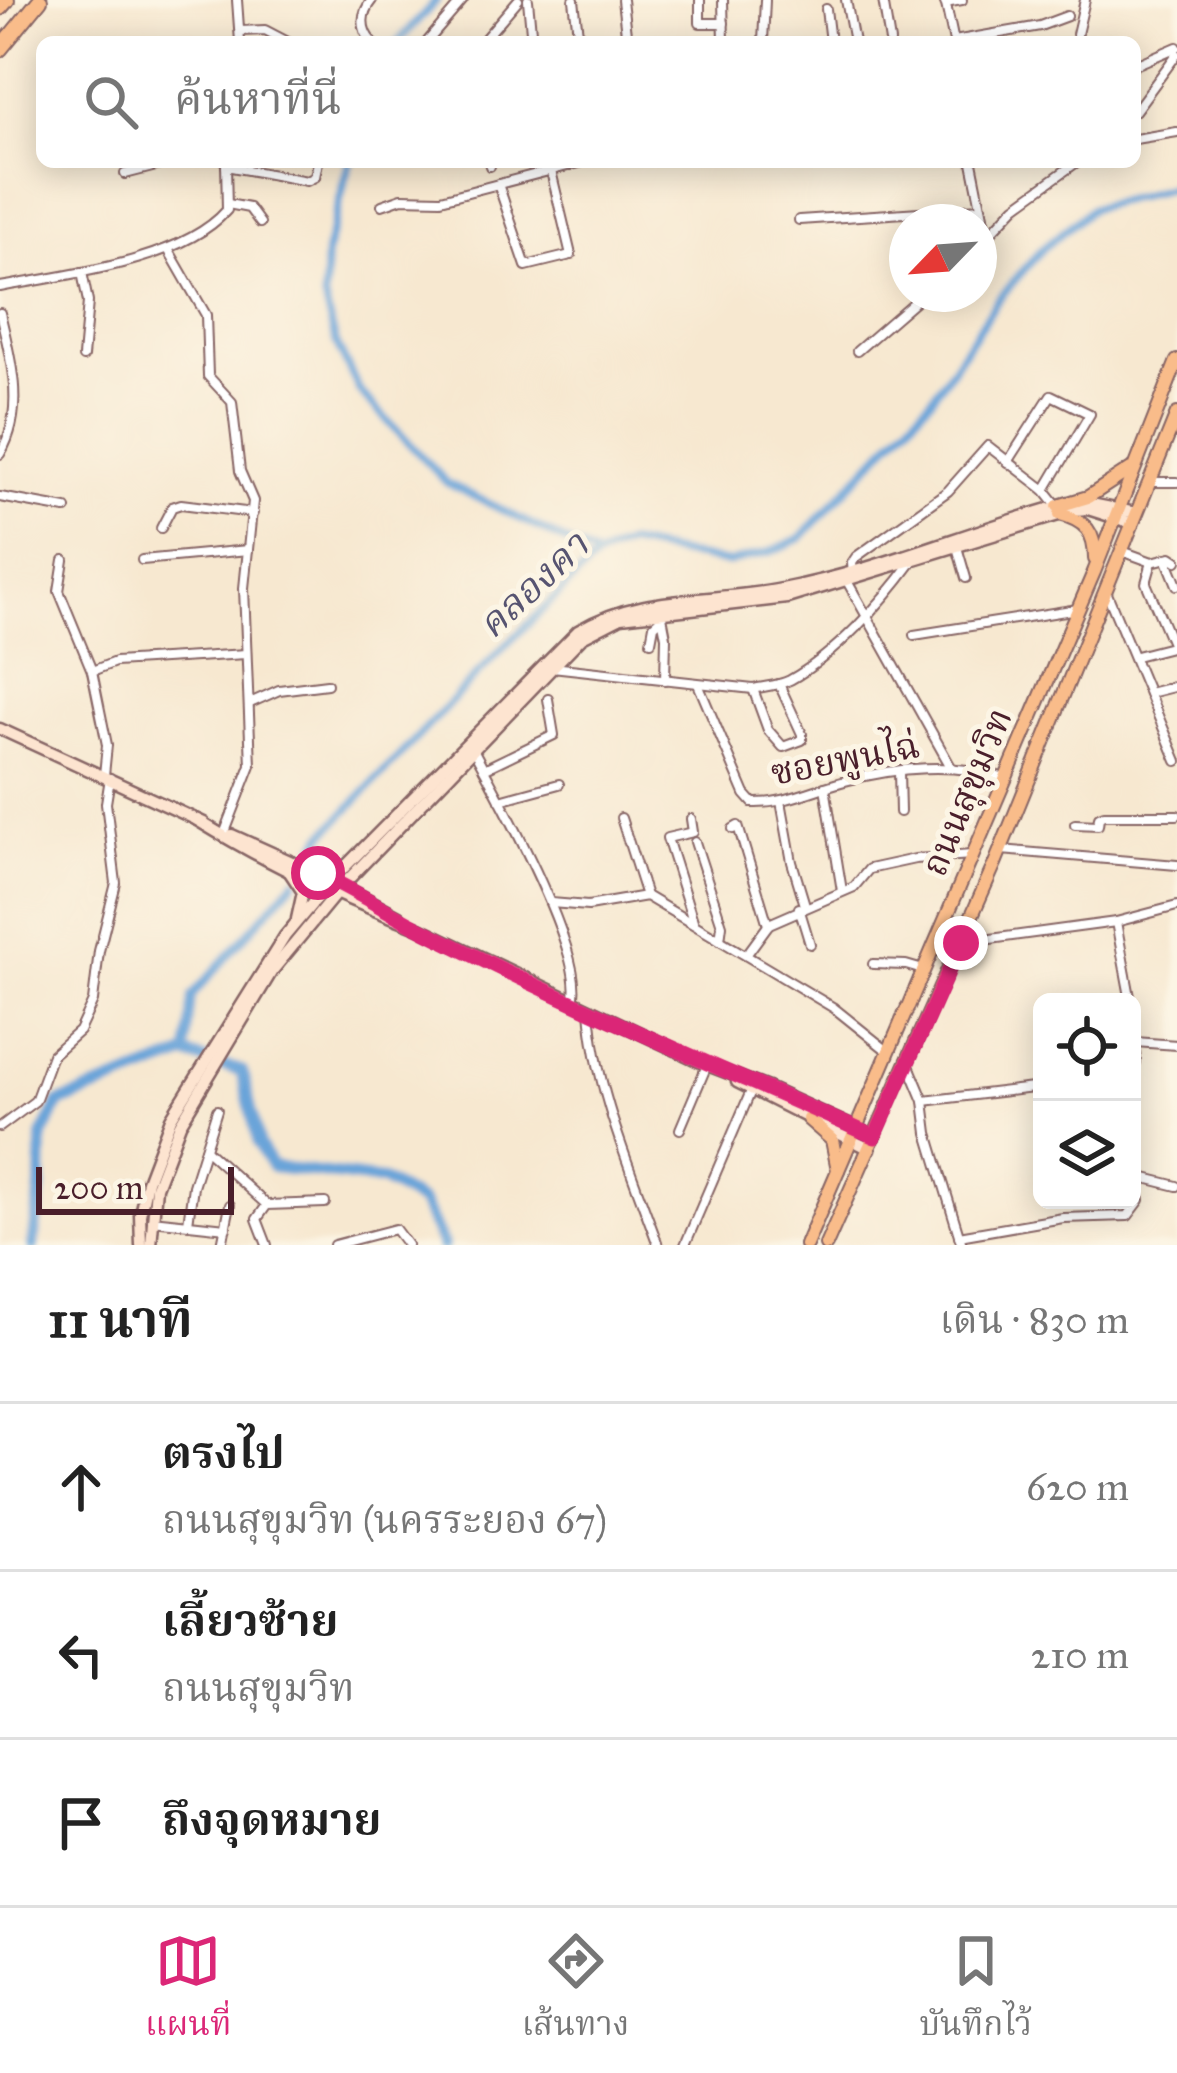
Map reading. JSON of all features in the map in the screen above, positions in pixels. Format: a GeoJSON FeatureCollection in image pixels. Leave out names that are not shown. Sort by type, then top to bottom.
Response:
{"type":"FeatureCollection","features":[{"type":"Feature","properties":{"kind":"highway"},"geometry":{"type":"LineString","coordinates":[[0,8],[7,0]]}},
{"type":"Feature","properties":{"kind":"highway"},"geometry":{"type":"LineString","coordinates":[[0,49],[40,0]]}},
{"type":"Feature","properties":{"kind":"main road","name":"ถนนสุขุมวิท"},"geometry":{"type":"LineString","coordinates":[[806,1245],[1094,572],[1177,362]]}},
{"type":"Feature","properties":{"kind":"main road","name":"ถนนสุขุมวิท"},"geometry":{"type":"LineString","coordinates":[[826,1245],[1001,850],[1177,414]]}},
{"type":"Feature","properties":{"kind":"main road"},"geometry":{"type":"LineString","coordinates":[[1059,510],[1088,497],[1136,464]]}},
{"type":"Feature","properties":{"kind":"main road"},"geometry":{"type":"LineString","coordinates":[[1059,510],[1089,529],[1095,547],[1094,572]]}},
{"type":"Feature","properties":{"kind":"main road"},"geometry":{"type":"LineString","coordinates":[[808,1119],[832,1140],[838,1171]]}},
{"type":"Feature","properties":{"kind":"street"},"geometry":{"type":"LineString","coordinates":[[237,0],[240,36],[265,30],[276,36]]}},
{"type":"Feature","properties":{"kind":"street"},"geometry":{"type":"LineString","coordinates":[[368,36],[363,22],[372,0]]}},
{"type":"Feature","properties":{"kind":"street"},"geometry":{"type":"LineString","coordinates":[[432,36],[463,0]]}},
{"type":"Feature","properties":{"kind":"street"},"geometry":{"type":"LineString","coordinates":[[487,36],[518,0]]}},
{"type":"Feature","properties":{"kind":"street"},"geometry":{"type":"LineString","coordinates":[[528,0],[531,36]]}},
{"type":"Feature","properties":{"kind":"street"},"geometry":{"type":"LineString","coordinates":[[574,0],[578,36]]}},
{"type":"Feature","properties":{"kind":"street"},"geometry":{"type":"LineString","coordinates":[[622,0],[626,36]]}},
{"type":"Feature","properties":{"kind":"street"},"geometry":{"type":"LineString","coordinates":[[700,0],[700,23],[724,23]]}},
{"type":"Feature","properties":{"kind":"street"},"geometry":{"type":"LineString","coordinates":[[723,0],[724,36]]}},
{"type":"Feature","properties":{"kind":"street"},"geometry":{"type":"LineString","coordinates":[[763,36],[765,0]]}},
{"type":"Feature","properties":{"kind":"street"},"geometry":{"type":"LineString","coordinates":[[846,0],[853,36]]}},
{"type":"Feature","properties":{"kind":"street"},"geometry":{"type":"LineString","coordinates":[[883,0],[889,36]]}},
{"type":"Feature","properties":{"kind":"street"},"geometry":{"type":"LineString","coordinates":[[953,36],[945,1],[962,0]]}},
{"type":"Feature","properties":{"kind":"street"},"geometry":{"type":"LineString","coordinates":[[1077,34],[1085,0]]}},
{"type":"Feature","properties":{"kind":"street"},"geometry":{"type":"LineString","coordinates":[[826,9],[830,36]]}},
{"type":"Feature","properties":{"kind":"street"},"geometry":{"type":"LineString","coordinates":[[986,36],[1067,16]]}},
{"type":"Feature","properties":{"kind":"street"},"geometry":{"type":"LineString","coordinates":[[835,36],[851,29]]}},
{"type":"Feature","properties":{"kind":"street"},"geometry":{"type":"LineString","coordinates":[[1141,63],[1177,51]]}},
{"type":"Feature","properties":{"kind":"street"},"geometry":{"type":"LineString","coordinates":[[1141,102],[1177,51]]}},
{"type":"Feature","properties":{"kind":"street"},"geometry":{"type":"LineString","coordinates":[[1141,138],[1177,132]]}},
{"type":"Feature","properties":{"kind":"street"},"geometry":{"type":"LineString","coordinates":[[124,174],[148,168]]}},
{"type":"Feature","properties":{"kind":"street"},"geometry":{"type":"LineString","coordinates":[[0,286],[82,272],[168,249],[219,219],[227,204],[226,168]]}},
{"type":"Feature","properties":{"kind":"street"},"geometry":{"type":"LineString","coordinates":[[245,168],[307,181],[315,177],[317,168]]}},
{"type":"Feature","properties":{"kind":"street"},"geometry":{"type":"LineString","coordinates":[[382,205],[402,198],[440,199],[562,168]]}},
{"type":"Feature","properties":{"kind":"street"},"geometry":{"type":"LineString","coordinates":[[973,168],[979,204]]}},
{"type":"Feature","properties":{"kind":"street"},"geometry":{"type":"LineString","coordinates":[[997,226],[1069,168]]}},
{"type":"Feature","properties":{"kind":"street"},"geometry":{"type":"LineString","coordinates":[[498,184],[526,266],[571,255],[551,171]]}},
{"type":"Feature","properties":{"kind":"street"},"geometry":{"type":"LineString","coordinates":[[227,204],[249,208],[260,223]]}},
{"type":"Feature","properties":{"kind":"street"},"geometry":{"type":"LineString","coordinates":[[799,220],[889,214]]}},
{"type":"Feature","properties":{"kind":"street"},"geometry":{"type":"LineString","coordinates":[[168,249],[206,315],[208,376],[232,402],[240,471],[251,489],[253,513],[244,588],[251,765],[225,832]]}},
{"type":"Feature","properties":{"kind":"street"},"geometry":{"type":"LineString","coordinates":[[82,272],[88,293],[83,357]]}},
{"type":"Feature","properties":{"kind":"street"},"geometry":{"type":"LineString","coordinates":[[857,351],[902,312]]}},
{"type":"Feature","properties":{"kind":"street"},"geometry":{"type":"LineString","coordinates":[[0,313],[13,363],[14,405],[10,437],[0,454]]}},
{"type":"Feature","properties":{"kind":"street"},"geometry":{"type":"LineString","coordinates":[[1008,462],[1052,395],[1090,414],[1045,490]]}},
{"type":"Feature","properties":{"kind":"street"},"geometry":{"type":"LineString","coordinates":[[951,767],[867,616],[851,576],[856,557],[948,491],[988,446],[1045,490],[1059,510]]}},
{"type":"Feature","properties":{"kind":"street"},"geometry":{"type":"LineString","coordinates":[[1148,482],[1177,482]]}},
{"type":"Feature","properties":{"kind":"street"},"geometry":{"type":"LineString","coordinates":[[0,497],[66,508]]}},
{"type":"Feature","properties":{"kind":"street"},"geometry":{"type":"LineString","coordinates":[[141,1245],[140,1214],[147,1180],[176,1121],[296,922],[549,667],[599,627],[621,617],[771,600],[1088,501],[1134,518]]}},
{"type":"Feature","properties":{"kind":"street"},"geometry":{"type":"LineString","coordinates":[[161,528],[168,512],[181,504],[253,513]]}},
{"type":"Feature","properties":{"kind":"street"},"geometry":{"type":"LineString","coordinates":[[226,1035],[338,884],[556,650],[596,620],[644,604],[785,589],[851,576],[913,561],[1059,510]]}},
{"type":"Feature","properties":{"kind":"street"},"geometry":{"type":"LineString","coordinates":[[956,547],[966,578]]}},
{"type":"Feature","properties":{"kind":"street"},"geometry":{"type":"LineString","coordinates":[[142,560],[248,550]]}},
{"type":"Feature","properties":{"kind":"street"},"geometry":{"type":"LineString","coordinates":[[1121,550],[1151,562],[1177,560]]}},
{"type":"Feature","properties":{"kind":"street"},"geometry":{"type":"LineString","coordinates":[[1166,558],[1177,585]]}},
{"type":"Feature","properties":{"kind":"street"},"geometry":{"type":"LineString","coordinates":[[0,1127],[35,1101],[52,1055],[80,1031],[93,1001],[99,951],[116,884],[106,803],[107,745],[92,671],[58,591],[64,560]]}},
{"type":"Feature","properties":{"kind":"street"},"geometry":{"type":"LineString","coordinates":[[549,667],[753,689],[779,685],[867,616],[913,561]]}},
{"type":"Feature","properties":{"kind":"street"},"geometry":{"type":"LineString","coordinates":[[1136,656],[1175,646],[1146,583],[1151,562]]}},
{"type":"Feature","properties":{"kind":"street"},"geometry":{"type":"LineString","coordinates":[[1106,589],[1177,761]]}},
{"type":"Feature","properties":{"kind":"street"},"geometry":{"type":"LineString","coordinates":[[914,635],[1078,610]]}},
{"type":"Feature","properties":{"kind":"street"},"geometry":{"type":"LineString","coordinates":[[652,640],[662,614]]}},
{"type":"Feature","properties":{"kind":"street"},"geometry":{"type":"LineString","coordinates":[[662,614],[665,680]]}},
{"type":"Feature","properties":{"kind":"street"},"geometry":{"type":"LineString","coordinates":[[92,671],[115,662],[246,654]]}},
{"type":"Feature","properties":{"kind":"street"},"geometry":{"type":"LineString","coordinates":[[250,703],[279,690],[327,684]]}},
{"type":"Feature","properties":{"kind":"street","name":"ซอยพูนไฉ่"},"geometry":{"type":"LineString","coordinates":[[698,684],[752,803],[781,802],[865,776],[898,772],[974,768],[1005,778]]}},
{"type":"Feature","properties":{"kind":"street"},"geometry":{"type":"LineString","coordinates":[[753,689],[768,730],[783,747],[802,740],[802,734],[779,685]]}},
{"type":"Feature","properties":{"kind":"street"},"geometry":{"type":"LineString","coordinates":[[1149,693],[1177,686]]}},
{"type":"Feature","properties":{"kind":"street"},"geometry":{"type":"LineString","coordinates":[[484,769],[554,735],[548,700]]}},
{"type":"Feature","properties":{"kind":"street"},"geometry":{"type":"LineString","coordinates":[[0,729],[197,820],[310,881],[338,884],[364,896],[420,928]]}},
{"type":"Feature","properties":{"kind":"street"},"geometry":{"type":"LineString","coordinates":[[473,748],[551,903],[574,976],[573,1001]]}},
{"type":"Feature","properties":{"kind":"street"},"geometry":{"type":"LineString","coordinates":[[898,772],[900,812]]}},
{"type":"Feature","properties":{"kind":"street"},"geometry":{"type":"LineString","coordinates":[[500,800],[559,784]]}},
{"type":"Feature","properties":{"kind":"street"},"geometry":{"type":"LineString","coordinates":[[825,787],[842,891]]}},
{"type":"Feature","properties":{"kind":"street"},"geometry":{"type":"LineString","coordinates":[[781,802],[810,944]]}},
{"type":"Feature","properties":{"kind":"street"},"geometry":{"type":"LineString","coordinates":[[1075,824],[1098,825],[1104,815],[1177,815]]}},
{"type":"Feature","properties":{"kind":"street"},"geometry":{"type":"LineString","coordinates":[[621,818],[646,896]]}},
{"type":"Feature","properties":{"kind":"street"},"geometry":{"type":"LineString","coordinates":[[691,819],[693,832],[667,838],[694,924]]}},
{"type":"Feature","properties":{"kind":"street"},"geometry":{"type":"LineString","coordinates":[[197,820],[310,881]]}},
{"type":"Feature","properties":{"kind":"street"},"geometry":{"type":"LineString","coordinates":[[754,887],[734,829],[738,826],[766,927]]}},
{"type":"Feature","properties":{"kind":"street"},"geometry":{"type":"LineString","coordinates":[[695,842],[722,925],[720,940]]}},
{"type":"Feature","properties":{"kind":"street"},"geometry":{"type":"LineString","coordinates":[[1001,850],[1177,865]]}},
{"type":"Feature","properties":{"kind":"street"},"geometry":{"type":"LineString","coordinates":[[747,955],[766,927],[858,885],[869,869],[915,859],[972,855]]}},
{"type":"Feature","properties":{"kind":"street"},"geometry":{"type":"LineString","coordinates":[[296,922],[310,881]]}},
{"type":"Feature","properties":{"kind":"street"},"geometry":{"type":"LineString","coordinates":[[338,884],[808,1119],[854,1134]]}},
{"type":"Feature","properties":{"kind":"street"},"geometry":{"type":"LineString","coordinates":[[551,903],[588,906],[646,896],[834,1008],[889,1052]]}},
{"type":"Feature","properties":{"kind":"street"},"geometry":{"type":"LineString","coordinates":[[961,943],[1115,922],[1177,906]]}},
{"type":"Feature","properties":{"kind":"street"},"geometry":{"type":"LineString","coordinates":[[1115,922],[1129,993]]}},
{"type":"Feature","properties":{"kind":"street"},"geometry":{"type":"LineString","coordinates":[[873,964],[925,971]]}},
{"type":"Feature","properties":{"kind":"street"},"geometry":{"type":"LineString","coordinates":[[590,1009],[592,1036],[616,1126],[658,1245]]}},
{"type":"Feature","properties":{"kind":"street"},"geometry":{"type":"LineString","coordinates":[[1141,1042],[1177,1045]]}},
{"type":"Feature","properties":{"kind":"street"},"geometry":{"type":"LineString","coordinates":[[908,1063],[924,1101],[928,1133],[960,1241],[1067,1218],[1120,1218],[1135,1209]]}},
{"type":"Feature","properties":{"kind":"street"},"geometry":{"type":"LineString","coordinates":[[680,1129],[713,1068]]}},
{"type":"Feature","properties":{"kind":"street"},"geometry":{"type":"LineString","coordinates":[[713,1068],[768,1088],[873,1143]]}},
{"type":"Feature","properties":{"kind":"street"},"geometry":{"type":"LineString","coordinates":[[924,1101],[1033,1088]]}},
{"type":"Feature","properties":{"kind":"street"},"geometry":{"type":"LineString","coordinates":[[685,1245],[751,1091]]}},
{"type":"Feature","properties":{"kind":"street"},"geometry":{"type":"LineString","coordinates":[[188,1223],[193,1186],[217,1110]]}},
{"type":"Feature","properties":{"kind":"street"},"geometry":{"type":"LineString","coordinates":[[151,1245],[156,1187],[176,1121]]}},
{"type":"Feature","properties":{"kind":"street"},"geometry":{"type":"LineString","coordinates":[[205,1148],[267,1205],[325,1202]]}},
{"type":"Feature","properties":{"kind":"street"},"geometry":{"type":"LineString","coordinates":[[1141,1177],[1177,1186]]}},
{"type":"Feature","properties":{"kind":"street"},"geometry":{"type":"LineString","coordinates":[[222,1245],[230,1205]]}},
{"type":"Feature","properties":{"kind":"street"},"geometry":{"type":"LineString","coordinates":[[267,1205],[257,1220],[267,1245]]}},
{"type":"Feature","properties":{"kind":"street"},"geometry":{"type":"LineString","coordinates":[[151,1220],[226,1228]]}},
{"type":"Feature","properties":{"kind":"street"},"geometry":{"type":"LineString","coordinates":[[334,1245],[399,1230],[407,1245]]}},
{"type":"Feature","properties":{"kind":"waterway"},"geometry":{"type":"LineString","coordinates":[[404,36],[437,0]]}},
{"type":"Feature","properties":{"kind":"waterway"},"geometry":{"type":"LineString","coordinates":[[348,168],[326,252],[324,298],[336,343],[360,392],[447,483],[597,557]]}},
{"type":"Feature","properties":{"kind":"waterway","name":"คลองคา"},"geometry":{"type":"LineString","coordinates":[[303,867],[322,837],[597,557],[628,544],[728,563],[801,538],[932,398],[999,298],[1042,249],[1092,208],[1177,186]]}},
{"type":"Feature","properties":{"kind":"waterway","name":"คลองคา"},"geometry":{"type":"LineString","coordinates":[[186,1055],[192,996],[295,880]]}},
{"type":"Feature","properties":{"kind":"waterway"},"geometry":{"type":"LineString","coordinates":[[33,1245],[42,1136],[59,1103],[186,1055],[242,1071],[259,1145],[272,1167],[383,1181],[422,1203],[443,1245]]}},
{"type":"Feature","properties":{"kind":"route"},"geometry":{"type":"LineString","coordinates":[[318,873],[420,928],[707,1066],[875,1137],[961,943]]}}]}
